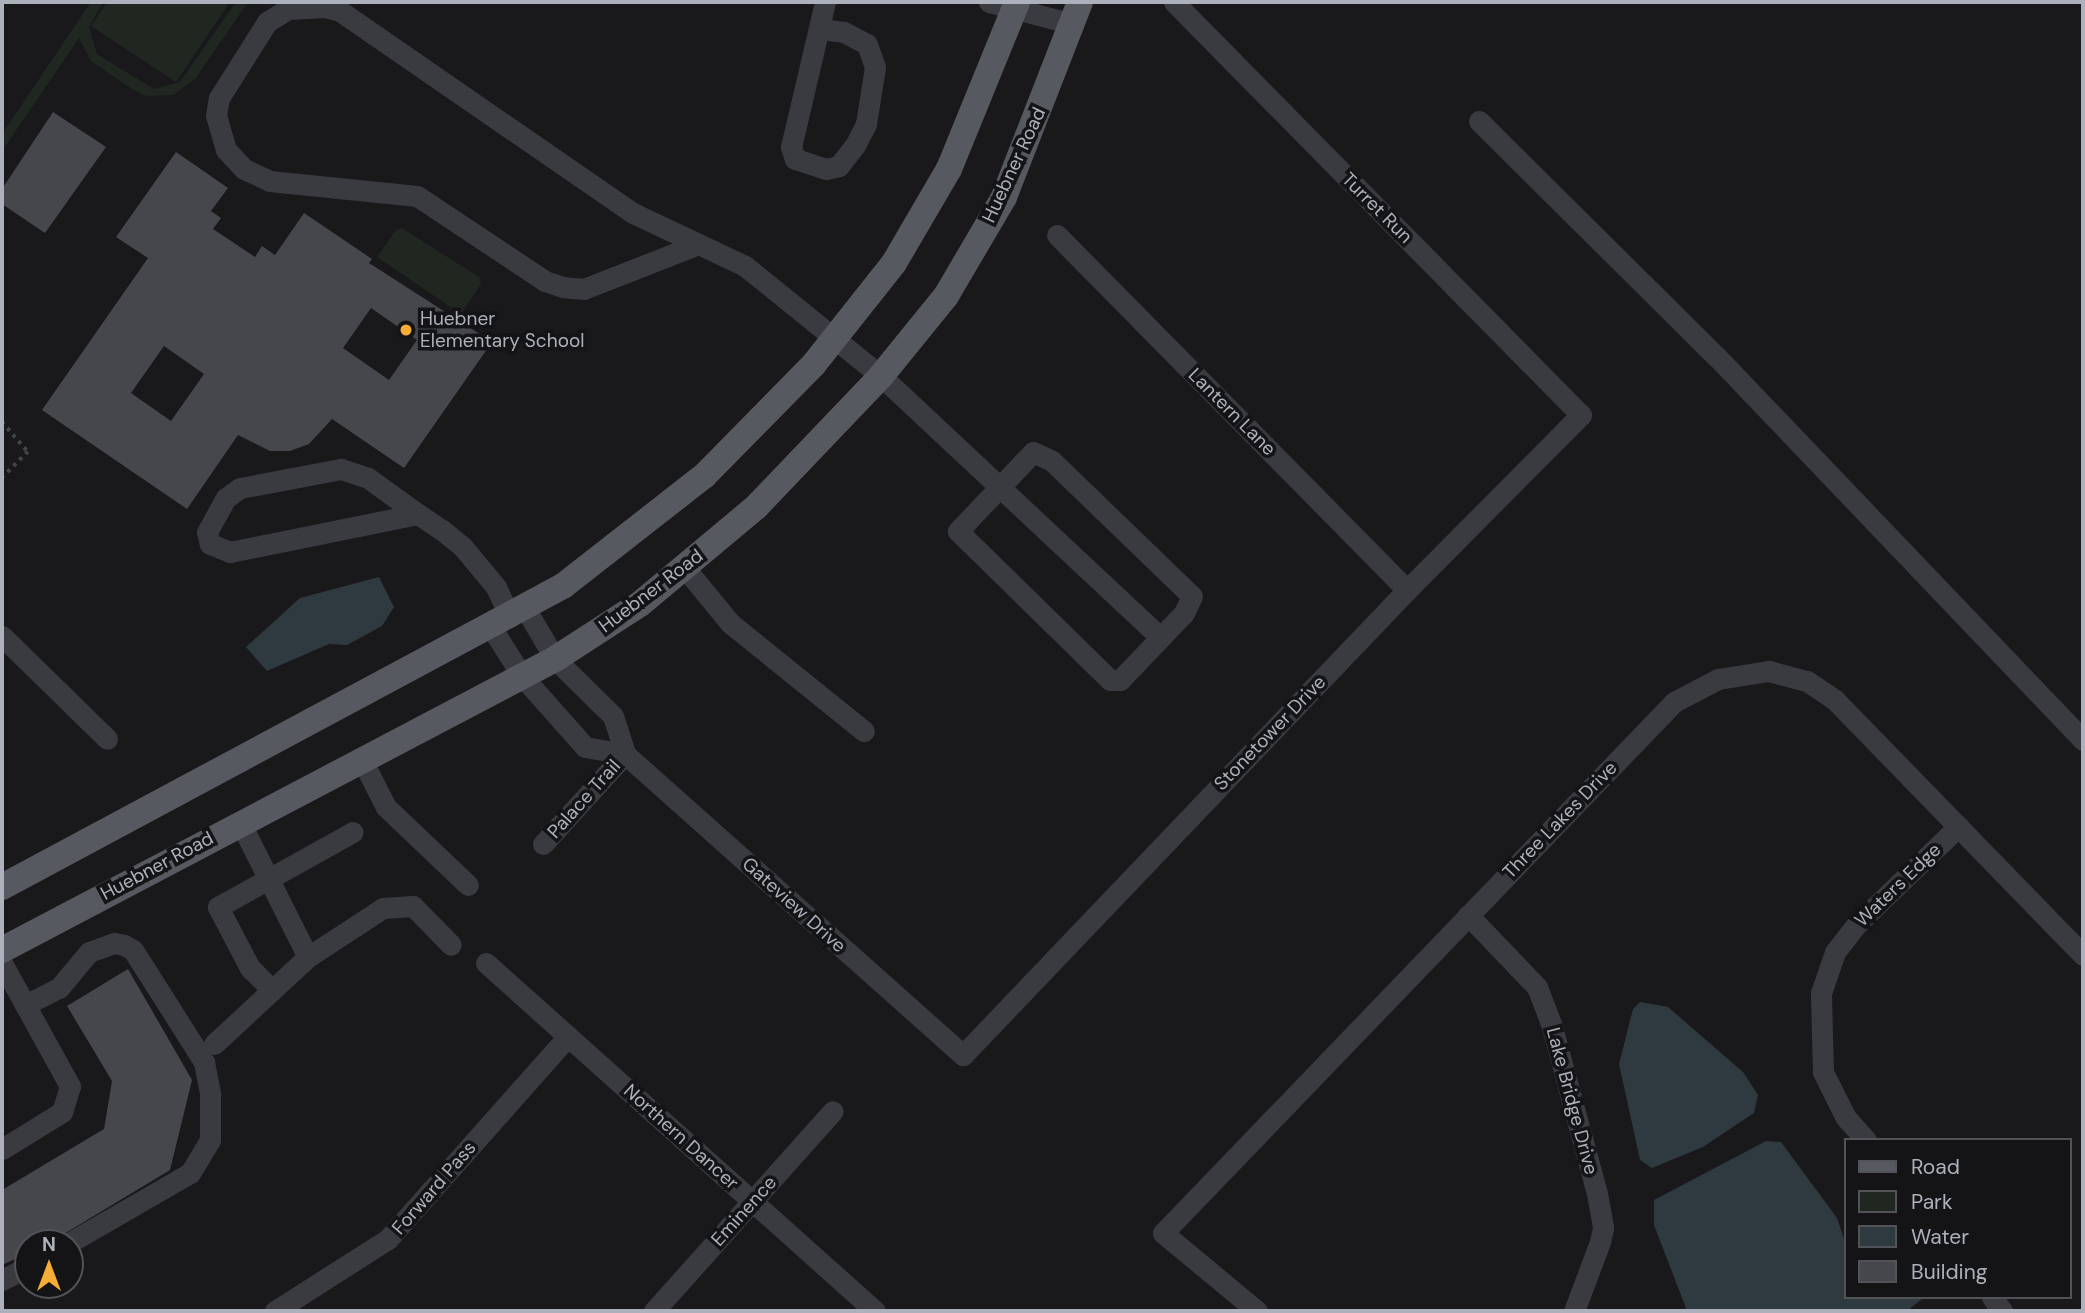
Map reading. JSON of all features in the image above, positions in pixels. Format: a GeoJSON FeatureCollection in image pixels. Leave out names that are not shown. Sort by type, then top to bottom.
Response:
{"type":"FeatureCollection","features":[{"type":"Feature","properties":{"kind":"main road"},"geometry":{"type":"LineString","coordinates":[[2,887],[509,618],[594,564],[705,476],[837,338],[894,263],[949,169],[1016,5]]}},
{"type":"Feature","properties":{"kind":"main road","name":"Huebner Road"},"geometry":{"type":"LineString","coordinates":[[2,950],[361,758],[555,659],[640,604],[756,507],[881,376],[946,296],[1004,197],[1076,13]]}},
{"type":"Feature","properties":{"kind":"street"},"geometry":{"type":"LineString","coordinates":[[820,29],[844,32],[867,44],[875,67],[866,124],[856,144],[839,166],[826,169],[795,159],[790,147],[825,2]]}},
{"type":"Feature","properties":{"kind":"street"},"geometry":{"type":"LineString","coordinates":[[989,2],[1076,13]]}},
{"type":"Feature","properties":{"kind":"street","name":"Turret Run"},"geometry":{"type":"LineString","coordinates":[[1174,2],[1581,415]]}},
{"type":"Feature","properties":{"kind":"street"},"geometry":{"type":"LineString","coordinates":[[696,245],[583,289],[563,287],[545,281],[417,195],[270,181],[244,169],[226,150],[216,116],[219,98],[267,22],[288,9],[325,6],[340,11],[633,213],[745,266],[881,376],[1161,638]]}},
{"type":"Feature","properties":{"kind":"street"},"geometry":{"type":"LineString","coordinates":[[1479,121],[1717,357],[2083,740]]}},
{"type":"Feature","properties":{"kind":"street","name":"Lantern Lane"},"geometry":{"type":"LineString","coordinates":[[1057,235],[1407,590]]}},
{"type":"Feature","properties":{"kind":"street","name":"Stonetower Drive"},"geometry":{"type":"LineString","coordinates":[[963,1055],[1407,590],[1581,415]]}},
{"type":"Feature","properties":{"kind":"street"},"geometry":{"type":"LineString","coordinates":[[1032,452],[1052,461],[1192,596],[1193,601],[1124,678],[1111,680],[958,531],[997,484],[1032,452]]}},
{"type":"Feature","properties":{"kind":"street"},"geometry":{"type":"LineString","coordinates":[[418,514],[230,552],[210,544],[207,532],[226,498],[240,488],[341,469],[368,478],[418,514],[478,562],[509,618],[522,676],[585,747],[625,754],[613,716],[509,618]]}},
{"type":"Feature","properties":{"kind":"street"},"geometry":{"type":"LineString","coordinates":[[685,568],[730,623],[864,731]]}},
{"type":"Feature","properties":{"kind":"street"},"geometry":{"type":"LineString","coordinates":[[2,636],[107,739]]}},
{"type":"Feature","properties":{"kind":"street","name":"Three Lakes Drive"},"geometry":{"type":"LineString","coordinates":[[1257,1311],[1163,1233],[1674,702],[1718,679],[1747,672],[1769,671],[1807,681],[1835,700],[2083,955]]}},
{"type":"Feature","properties":{"kind":"street","name":"Gateview Drive"},"geometry":{"type":"LineString","coordinates":[[625,754],[963,1055]]}},
{"type":"Feature","properties":{"kind":"street","name":"Palace Trail"},"geometry":{"type":"LineString","coordinates":[[543,844],[625,754]]}},
{"type":"Feature","properties":{"kind":"street"},"geometry":{"type":"LineString","coordinates":[[361,758],[386,807],[468,885]]}},
{"type":"Feature","properties":{"kind":"street"},"geometry":{"type":"LineString","coordinates":[[240,822],[308,957]]}},
{"type":"Feature","properties":{"kind":"street","name":"Waters Edge"},"geometry":{"type":"LineString","coordinates":[[1864,1138],[1846,1118],[1822,1072],[1821,993],[1835,952],[1857,924],[1959,826]]}},
{"type":"Feature","properties":{"kind":"street"},"geometry":{"type":"LineString","coordinates":[[271,989],[250,968],[218,907],[353,832]]}},
{"type":"Feature","properties":{"kind":"street"},"geometry":{"type":"LineString","coordinates":[[214,1044],[308,957],[383,908],[413,906],[451,946]]}},
{"type":"Feature","properties":{"kind":"street","name":"Lake Bridge Drive"},"geometry":{"type":"LineString","coordinates":[[1468,915],[1537,987],[1594,1180],[1603,1228],[1590,1277],[1574,1311]]}},
{"type":"Feature","properties":{"kind":"street"},"geometry":{"type":"LineString","coordinates":[[25,1004],[60,988],[89,952],[114,943],[124,945],[133,950],[204,1062],[210,1094],[210,1140],[190,1173],[84,1234]]}},
{"type":"Feature","properties":{"kind":"street"},"geometry":{"type":"LineString","coordinates":[[2,962],[70,1086],[69,1100],[62,1112],[2,1149]]}},
{"type":"Feature","properties":{"kind":"street","name":"Northern Dancer"},"geometry":{"type":"LineString","coordinates":[[486,963],[875,1311]]}},
{"type":"Feature","properties":{"kind":"street","name":"Forward Pass"},"geometry":{"type":"LineString","coordinates":[[275,1311],[388,1240],[568,1036]]}},
{"type":"Feature","properties":{"kind":"street","name":"Eminence"},"geometry":{"type":"LineString","coordinates":[[654,1311],[833,1111]]}},
{"type":"Feature","properties":{"kind":"path"},"geometry":{"type":"LineString","coordinates":[[2,422],[28,452],[2,478]]}},
{"type":"Feature","properties":{"kind":"green space"},"geometry":{"type":"Polygon","coordinates":[[[91,2],[103,2],[89,27],[97,54],[154,89],[180,82],[236,2],[248,2],[195,79],[173,95],[147,96],[132,89],[91,61],[79,38],[2,151],[2,134],[91,2]]]}},
{"type":"Feature","properties":{"kind":"green space"},"geometry":{"type":"Polygon","coordinates":[[[107,2],[230,2],[176,82],[91,26],[107,2]]]}},
{"type":"Feature","properties":{"kind":"green space"},"geometry":{"type":"Polygon","coordinates":[[[402,228],[479,277],[481,284],[461,314],[377,257],[396,230],[402,228]]]}},
{"type":"Feature","properties":{"kind":"water"},"geometry":{"type":"Polygon","coordinates":[[[379,577],[394,607],[382,626],[347,645],[329,644],[267,671],[246,647],[300,598],[379,577]]]}},
{"type":"Feature","properties":{"kind":"water"},"geometry":{"type":"Polygon","coordinates":[[[1640,1002],[1668,1007],[1743,1072],[1758,1095],[1754,1113],[1703,1147],[1652,1168],[1640,1160],[1619,1064],[1633,1009],[1640,1002]]]}},
{"type":"Feature","properties":{"kind":"water"},"geometry":{"type":"Polygon","coordinates":[[[1766,1141],[1781,1142],[1837,1218],[1843,1236],[1843,1299],[1922,1299],[1907,1311],[1687,1311],[1654,1225],[1654,1200],[1766,1141]]]}},
{"type":"Feature","properties":{"kind":"building"},"geometry":{"type":"Polygon","coordinates":[[[53,112],[106,147],[45,233],[2,204],[2,189],[53,112]]]}},
{"type":"Feature","properties":{"kind":"building"},"geometry":{"type":"Polygon","coordinates":[[[176,152],[228,188],[211,211],[221,218],[213,229],[255,257],[262,246],[275,255],[304,213],[372,259],[369,263],[492,342],[404,468],[332,419],[309,444],[290,451],[270,451],[238,435],[187,509],[42,410],[148,258],[116,237],[176,152]],[[371,308],[343,348],[389,380],[417,340],[371,308]],[[164,346],[131,393],[171,421],[204,374],[164,346]]]}},
{"type":"Feature","properties":{"kind":"building"},"geometry":{"type":"Polygon","coordinates":[[[128,969],[192,1080],[170,1170],[72,1229],[14,1229],[14,1259],[2,1265],[2,1190],[104,1129],[112,1081],[67,1006],[128,969]]]}},
{"type":"Feature","properties":{"kind":"place","name":"Huebner Elementary School"},"geometry":{"type":"Point","coordinates":[406,330]}}]}
